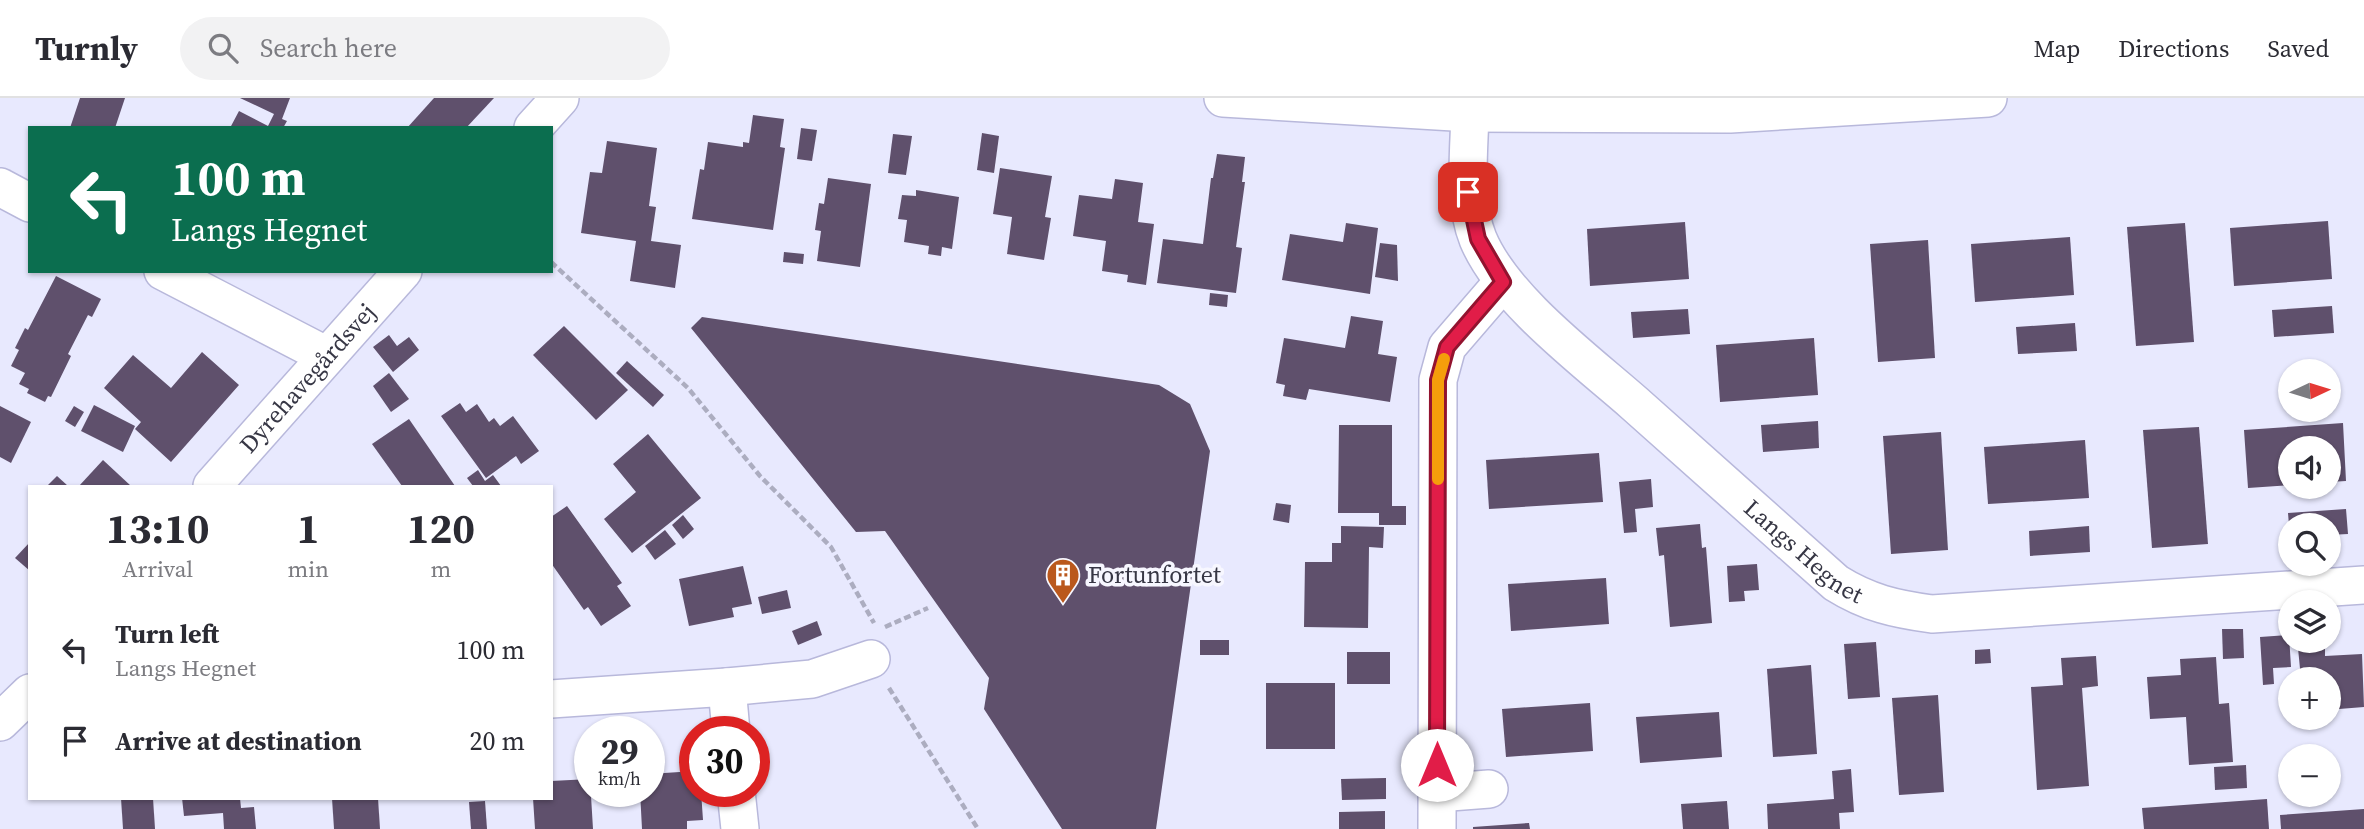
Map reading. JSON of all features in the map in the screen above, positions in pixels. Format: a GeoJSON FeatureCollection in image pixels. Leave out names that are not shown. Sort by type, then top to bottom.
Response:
{"type":"FeatureCollection","features":[{"type":"Feature","properties":{"kind":"street"},"geometry":{"type":"LineString","coordinates":[[535,126],[560,98]]}},
{"type":"Feature","properties":{"kind":"street"},"geometry":{"type":"LineString","coordinates":[[1223,98],[1470,113],[1730,114],[1988,98]]}},
{"type":"Feature","properties":{"kind":"street","name":"Langs Hegnet"},"geometry":{"type":"LineString","coordinates":[[1470,113],[1468,192],[1478,239],[1503,282],[1532,312],[1836,583],[1858,596],[1894,609],[1932,614],[2364,585]]}},
{"type":"Feature","properties":{"kind":"street"},"geometry":{"type":"LineString","coordinates":[[0,187],[28,202]]}},
{"type":"Feature","properties":{"kind":"street"},"geometry":{"type":"LineString","coordinates":[[167,273],[327,356]]}},
{"type":"Feature","properties":{"kind":"street","name":"Dyrehavegårdsvej"},"geometry":{"type":"LineString","coordinates":[[213,485],[401,273]]}},
{"type":"Feature","properties":{"kind":"street"},"geometry":{"type":"LineString","coordinates":[[1437,829],[1438,380],[1447,347],[1503,282]]}},
{"type":"Feature","properties":{"kind":"street"},"geometry":{"type":"LineString","coordinates":[[553,699],[812,679],[874,645]]}},
{"type":"Feature","properties":{"kind":"street"},"geometry":{"type":"LineString","coordinates":[[727,687],[730,716]]}},
{"type":"Feature","properties":{"kind":"street"},"geometry":{"type":"LineString","coordinates":[[1437,793],[1489,789]]}},
{"type":"Feature","properties":{"kind":"street"},"geometry":{"type":"LineString","coordinates":[[738,807],[740,829]]}},
{"type":"Feature","properties":{"kind":"path"},"geometry":{"type":"LineString","coordinates":[[553,264],[688,388],[760,476],[831,547],[874,645],[978,829]]}},
{"type":"Feature","properties":{"kind":"path"},"geometry":{"type":"LineString","coordinates":[[874,645],[928,608]]}},
{"type":"Feature","properties":{"kind":"building"},"geometry":{"type":"Polygon","coordinates":[[[80,98],[125,98],[116,126],[71,126],[80,98]]]}},
{"type":"Feature","properties":{"kind":"building"},"geometry":{"type":"Polygon","coordinates":[[[240,98],[290,98],[282,119],[287,121],[284,126],[268,126],[274,114],[240,98]]]}},
{"type":"Feature","properties":{"kind":"building"},"geometry":{"type":"Polygon","coordinates":[[[434,98],[494,98],[468,126],[409,126],[434,98]]]}},
{"type":"Feature","properties":{"kind":"building"},"geometry":{"type":"Polygon","coordinates":[[[239,111],[268,126],[231,126],[239,111]]]}},
{"type":"Feature","properties":{"kind":"building"},"geometry":{"type":"Polygon","coordinates":[[[753,115],[784,119],[780,147],[785,148],[773,230],[692,219],[700,169],[704,170],[708,142],[743,147],[743,142],[749,143],[753,115]]]}},
{"type":"Feature","properties":{"kind":"building"},"geometry":{"type":"Polygon","coordinates":[[[801,128],[817,130],[812,161],[797,159],[801,128]]]}},
{"type":"Feature","properties":{"kind":"building"},"geometry":{"type":"Polygon","coordinates":[[[982,133],[999,136],[994,173],[977,170],[982,133]]]}},
{"type":"Feature","properties":{"kind":"building"},"geometry":{"type":"Polygon","coordinates":[[[893,134],[912,136],[906,175],[888,173],[893,134]]]}},
{"type":"Feature","properties":{"kind":"building"},"geometry":{"type":"Polygon","coordinates":[[[607,141],[657,148],[649,206],[656,207],[651,241],[681,245],[675,288],[630,281],[636,241],[581,233],[590,172],[602,173],[607,141]]]}},
{"type":"Feature","properties":{"kind":"building"},"geometry":{"type":"Polygon","coordinates":[[[1217,154],[1245,157],[1242,182],[1245,182],[1236,247],[1242,248],[1236,293],[1157,283],[1163,239],[1203,244],[1211,178],[1217,154]]]}},
{"type":"Feature","properties":{"kind":"building"},"geometry":{"type":"Polygon","coordinates":[[[1000,168],[1052,176],[1045,217],[1051,218],[1044,260],[1007,254],[1012,217],[993,214],[1000,168]]]}},
{"type":"Feature","properties":{"kind":"building"},"geometry":{"type":"Polygon","coordinates":[[[828,178],[871,184],[860,267],[817,261],[821,231],[815,230],[819,203],[824,204],[828,178]]]}},
{"type":"Feature","properties":{"kind":"building"},"geometry":{"type":"Polygon","coordinates":[[[1115,179],[1143,183],[1138,222],[1154,224],[1146,285],[1127,282],[1128,275],[1102,271],[1106,241],[1073,236],[1079,195],[1112,199],[1115,179]]]}},
{"type":"Feature","properties":{"kind":"building"},"geometry":{"type":"Polygon","coordinates":[[[916,190],[959,197],[952,249],[942,247],[941,256],[928,254],[929,246],[904,242],[907,220],[898,219],[902,195],[916,196],[916,190]]]}},
{"type":"Feature","properties":{"kind":"building"},"geometry":{"type":"Polygon","coordinates":[[[2328,221],[2332,279],[2234,286],[2230,228],[2328,221]]]}},
{"type":"Feature","properties":{"kind":"building"},"geometry":{"type":"Polygon","coordinates":[[[1685,222],[1689,279],[1590,286],[1587,229],[1685,222]]]}},
{"type":"Feature","properties":{"kind":"building"},"geometry":{"type":"Polygon","coordinates":[[[1346,223],[1378,228],[1370,294],[1282,280],[1290,234],[1343,242],[1346,223]]]}},
{"type":"Feature","properties":{"kind":"building"},"geometry":{"type":"Polygon","coordinates":[[[2185,223],[2194,342],[2136,346],[2127,227],[2185,223]]]}},
{"type":"Feature","properties":{"kind":"building"},"geometry":{"type":"Polygon","coordinates":[[[2070,237],[2074,295],[1975,302],[1971,244],[2070,237]]]}},
{"type":"Feature","properties":{"kind":"building"},"geometry":{"type":"Polygon","coordinates":[[[1928,240],[1935,358],[1878,362],[1870,244],[1928,240]]]}},
{"type":"Feature","properties":{"kind":"building"},"geometry":{"type":"Polygon","coordinates":[[[1380,243],[1397,245],[1398,281],[1375,277],[1380,243]]]}},
{"type":"Feature","properties":{"kind":"building"},"geometry":{"type":"Polygon","coordinates":[[[784,252],[804,254],[803,264],[783,262],[784,252]]]}},
{"type":"Feature","properties":{"kind":"building"},"geometry":{"type":"Polygon","coordinates":[[[56,276],[101,299],[92,317],[88,315],[68,354],[71,356],[51,397],[48,396],[45,402],[27,393],[29,389],[19,384],[25,373],[11,366],[19,350],[15,348],[25,328],[28,330],[56,276]]]}},
{"type":"Feature","properties":{"kind":"building"},"geometry":{"type":"Polygon","coordinates":[[[1210,293],[1228,295],[1227,307],[1209,305],[1210,293]]]}},
{"type":"Feature","properties":{"kind":"building"},"geometry":{"type":"Polygon","coordinates":[[[2332,306],[2334,333],[2274,337],[2272,310],[2332,306]]]}},
{"type":"Feature","properties":{"kind":"building"},"geometry":{"type":"Polygon","coordinates":[[[1688,309],[1690,334],[1633,338],[1631,312],[1688,309]]]}},
{"type":"Feature","properties":{"kind":"building"},"geometry":{"type":"Polygon","coordinates":[[[1351,316],[1383,321],[1378,354],[1397,357],[1390,402],[1309,389],[1306,400],[1283,396],[1285,385],[1276,383],[1284,338],[1345,348],[1351,316]]]}},
{"type":"Feature","properties":{"kind":"building","name":"Fortunfortet"},"geometry":{"type":"Polygon","coordinates":[[[702,317],[1159,385],[1190,404],[1210,451],[1156,829],[1062,829],[984,709],[989,678],[885,531],[856,532],[691,328],[702,317]]]}},
{"type":"Feature","properties":{"kind":"building"},"geometry":{"type":"Polygon","coordinates":[[[2075,323],[2077,351],[2018,354],[2016,327],[2075,323]]]}},
{"type":"Feature","properties":{"kind":"building"},"geometry":{"type":"Polygon","coordinates":[[[564,326],[628,390],[596,420],[533,355],[564,326]]]}},
{"type":"Feature","properties":{"kind":"building"},"geometry":{"type":"Polygon","coordinates":[[[389,335],[397,346],[409,337],[419,350],[393,372],[373,347],[389,335]]]}},
{"type":"Feature","properties":{"kind":"building"},"geometry":{"type":"Polygon","coordinates":[[[1814,338],[1818,395],[1720,402],[1716,345],[1814,338]]]}},
{"type":"Feature","properties":{"kind":"building"},"geometry":{"type":"Polygon","coordinates":[[[202,352],[239,385],[171,462],[135,429],[141,422],[104,388],[133,355],[171,388],[202,352]]]}},
{"type":"Feature","properties":{"kind":"building"},"geometry":{"type":"Polygon","coordinates":[[[627,361],[664,395],[653,407],[616,373],[627,361]]]}},
{"type":"Feature","properties":{"kind":"building"},"geometry":{"type":"Polygon","coordinates":[[[389,373],[409,399],[391,412],[373,386],[389,373]]]}},
{"type":"Feature","properties":{"kind":"building"},"geometry":{"type":"Polygon","coordinates":[[[460,403],[466,412],[477,404],[489,422],[494,418],[500,426],[513,416],[539,451],[521,464],[516,456],[486,478],[441,416],[460,403]]]}},
{"type":"Feature","properties":{"kind":"building"},"geometry":{"type":"Polygon","coordinates":[[[94,405],[135,426],[123,452],[81,431],[94,405]]]}},
{"type":"Feature","properties":{"kind":"building"},"geometry":{"type":"Polygon","coordinates":[[[0,406],[31,422],[11,463],[0,457],[0,406]]]}},
{"type":"Feature","properties":{"kind":"building"},"geometry":{"type":"Polygon","coordinates":[[[74,406],[84,412],[75,427],[65,421],[74,406]]]}},
{"type":"Feature","properties":{"kind":"building"},"geometry":{"type":"Polygon","coordinates":[[[409,419],[454,485],[401,485],[372,444],[409,419]]]}},
{"type":"Feature","properties":{"kind":"building"},"geometry":{"type":"Polygon","coordinates":[[[1818,421],[1819,448],[1763,452],[1761,425],[1818,421]]]}},
{"type":"Feature","properties":{"kind":"building"},"geometry":{"type":"Polygon","coordinates":[[[2343,423],[2346,481],[2341,481],[2341,436],[2278,436],[2278,486],[2248,488],[2244,430],[2343,423]]]}},
{"type":"Feature","properties":{"kind":"building"},"geometry":{"type":"Polygon","coordinates":[[[1339,425],[1392,425],[1392,506],[1406,506],[1406,525],[1379,525],[1379,513],[1338,513],[1339,425]]]}},
{"type":"Feature","properties":{"kind":"building"},"geometry":{"type":"Polygon","coordinates":[[[2199,427],[2208,544],[2152,548],[2143,430],[2199,427]]]}},
{"type":"Feature","properties":{"kind":"building"},"geometry":{"type":"Polygon","coordinates":[[[1941,432],[1948,550],[1891,554],[1883,436],[1941,432]]]}},
{"type":"Feature","properties":{"kind":"building"},"geometry":{"type":"Polygon","coordinates":[[[648,434],[701,498],[632,553],[604,519],[636,492],[613,464],[648,434]]]}},
{"type":"Feature","properties":{"kind":"building"},"geometry":{"type":"Polygon","coordinates":[[[2085,440],[2089,498],[1988,504],[1984,447],[2085,440]]]}},
{"type":"Feature","properties":{"kind":"building"},"geometry":{"type":"Polygon","coordinates":[[[1599,453],[1603,502],[1489,509],[1486,460],[1599,453]]]}},
{"type":"Feature","properties":{"kind":"building"},"geometry":{"type":"Polygon","coordinates":[[[103,460],[130,485],[80,485],[103,460]]]}},
{"type":"Feature","properties":{"kind":"building"},"geometry":{"type":"Polygon","coordinates":[[[478,470],[485,481],[493,475],[500,485],[472,485],[467,478],[478,470]]]}},
{"type":"Feature","properties":{"kind":"building"},"geometry":{"type":"Polygon","coordinates":[[[57,476],[67,485],[48,485],[57,476]]]}},
{"type":"Feature","properties":{"kind":"building"},"geometry":{"type":"Polygon","coordinates":[[[1651,479],[1653,507],[1635,509],[1637,532],[1624,533],[1619,482],[1651,479]]]}},
{"type":"Feature","properties":{"kind":"building"},"geometry":{"type":"Polygon","coordinates":[[[1276,503],[1291,505],[1289,523],[1273,520],[1276,503]]]}},
{"type":"Feature","properties":{"kind":"building"},"geometry":{"type":"Polygon","coordinates":[[[567,506],[622,583],[617,586],[631,606],[601,626],[588,607],[584,610],[553,566],[553,516],[567,506]]]}},
{"type":"Feature","properties":{"kind":"building"},"geometry":{"type":"Polygon","coordinates":[[[2346,509],[2348,534],[2341,534],[2341,513],[2288,513],[2346,509]]]}},
{"type":"Feature","properties":{"kind":"building"},"geometry":{"type":"Polygon","coordinates":[[[683,515],[694,529],[683,539],[672,525],[683,515]]]}},
{"type":"Feature","properties":{"kind":"building"},"geometry":{"type":"Polygon","coordinates":[[[1700,524],[1702,548],[1706,547],[1712,623],[1670,627],[1664,555],[1659,556],[1656,528],[1700,524]]]}},
{"type":"Feature","properties":{"kind":"building"},"geometry":{"type":"Polygon","coordinates":[[[1341,526],[1384,527],[1383,548],[1369,547],[1368,628],[1304,627],[1305,562],[1332,562],[1332,543],[1341,543],[1341,526]]]}},
{"type":"Feature","properties":{"kind":"building"},"geometry":{"type":"Polygon","coordinates":[[[2089,526],[2090,552],[2030,556],[2029,531],[2089,526]]]}},
{"type":"Feature","properties":{"kind":"building"},"geometry":{"type":"Polygon","coordinates":[[[665,530],[676,544],[655,560],[645,546],[665,530]]]}},
{"type":"Feature","properties":{"kind":"building"},"geometry":{"type":"Polygon","coordinates":[[[28,544],[28,569],[15,558],[28,544]]]}},
{"type":"Feature","properties":{"kind":"building"},"geometry":{"type":"Polygon","coordinates":[[[1757,564],[1759,590],[1744,591],[1745,601],[1729,602],[1727,566],[1757,564]]]}},
{"type":"Feature","properties":{"kind":"building"},"geometry":{"type":"Polygon","coordinates":[[[743,566],[752,604],[732,608],[734,617],[689,626],[679,579],[743,566]]]}},
{"type":"Feature","properties":{"kind":"building"},"geometry":{"type":"Polygon","coordinates":[[[1606,578],[1609,624],[1511,631],[1508,584],[1606,578]]]}},
{"type":"Feature","properties":{"kind":"building"},"geometry":{"type":"Polygon","coordinates":[[[787,590],[791,608],[762,614],[758,597],[787,590]]]}},
{"type":"Feature","properties":{"kind":"building"},"geometry":{"type":"Polygon","coordinates":[[[817,621],[822,635],[798,645],[792,631],[817,621]]]}},
{"type":"Feature","properties":{"kind":"building"},"geometry":{"type":"Polygon","coordinates":[[[2222,629],[2243,629],[2244,658],[2223,659],[2222,629]]]}},
{"type":"Feature","properties":{"kind":"building"},"geometry":{"type":"Polygon","coordinates":[[[2278,636],[2278,653],[2290,653],[2291,667],[2273,668],[2274,684],[2263,685],[2260,637],[2278,636]]]}},
{"type":"Feature","properties":{"kind":"building"},"geometry":{"type":"Polygon","coordinates":[[[1200,640],[1229,640],[1229,655],[1200,655],[1200,640]]]}},
{"type":"Feature","properties":{"kind":"building"},"geometry":{"type":"Polygon","coordinates":[[[1876,642],[1880,697],[1848,699],[1844,644],[1876,642]]]}},
{"type":"Feature","properties":{"kind":"building"},"geometry":{"type":"Polygon","coordinates":[[[1990,649],[1991,663],[1975,664],[1975,650],[1990,649]]]}},
{"type":"Feature","properties":{"kind":"building"},"geometry":{"type":"Polygon","coordinates":[[[1347,652],[1390,652],[1390,684],[1347,684],[1347,652]]]}},
{"type":"Feature","properties":{"kind":"building"},"geometry":{"type":"Polygon","coordinates":[[[2298,653],[2325,653],[2325,656],[2362,654],[2364,707],[2341,709],[2341,667],[2300,667],[2298,653]]]}},
{"type":"Feature","properties":{"kind":"building"},"geometry":{"type":"Polygon","coordinates":[[[2096,656],[2098,686],[2082,688],[2089,786],[2037,790],[2031,687],[2063,685],[2061,658],[2096,656]]]}},
{"type":"Feature","properties":{"kind":"building"},"geometry":{"type":"Polygon","coordinates":[[[2216,657],[2219,704],[2229,703],[2233,762],[2189,765],[2186,717],[2150,719],[2147,677],[2181,675],[2180,659],[2216,657]]]}},
{"type":"Feature","properties":{"kind":"building"},"geometry":{"type":"Polygon","coordinates":[[[1811,665],[1817,754],[1773,757],[1767,669],[1811,665]]]}},
{"type":"Feature","properties":{"kind":"building"},"geometry":{"type":"Polygon","coordinates":[[[1266,683],[1335,683],[1335,749],[1266,749],[1266,683]]]}},
{"type":"Feature","properties":{"kind":"building"},"geometry":{"type":"Polygon","coordinates":[[[1938,695],[1944,792],[1899,795],[1892,698],[1938,695]]]}},
{"type":"Feature","properties":{"kind":"building"},"geometry":{"type":"Polygon","coordinates":[[[1590,703],[1593,751],[1506,757],[1502,709],[1590,703]]]}},
{"type":"Feature","properties":{"kind":"building"},"geometry":{"type":"Polygon","coordinates":[[[1719,712],[1722,757],[1640,763],[1636,717],[1719,712]]]}},
{"type":"Feature","properties":{"kind":"building"},"geometry":{"type":"Polygon","coordinates":[[[2246,765],[2247,788],[2215,790],[2214,767],[2246,765]]]}},
{"type":"Feature","properties":{"kind":"building"},"geometry":{"type":"Polygon","coordinates":[[[1851,769],[1854,812],[1839,813],[1840,829],[1768,829],[1767,804],[1834,799],[1832,771],[1851,769]]]}},
{"type":"Feature","properties":{"kind":"building"},"geometry":{"type":"Polygon","coordinates":[[[679,772],[679,807],[702,807],[703,820],[687,821],[687,829],[642,829],[641,807],[665,807],[665,773],[679,772]]]}},
{"type":"Feature","properties":{"kind":"building"},"geometry":{"type":"Polygon","coordinates":[[[1386,778],[1386,799],[1342,800],[1341,779],[1386,778]]]}},
{"type":"Feature","properties":{"kind":"building"},"geometry":{"type":"Polygon","coordinates":[[[574,780],[574,807],[592,807],[593,829],[535,829],[533,800],[553,800],[553,781],[574,780]]]}},
{"type":"Feature","properties":{"kind":"building"},"geometry":{"type":"Polygon","coordinates":[[[2267,799],[2269,829],[2144,829],[2142,808],[2267,799]]]}},
{"type":"Feature","properties":{"kind":"building"},"geometry":{"type":"Polygon","coordinates":[[[121,800],[153,800],[155,829],[123,829],[121,800]]]}},
{"type":"Feature","properties":{"kind":"building"},"geometry":{"type":"Polygon","coordinates":[[[182,800],[240,800],[241,808],[254,807],[256,829],[224,829],[223,813],[184,816],[182,800]]]}},
{"type":"Feature","properties":{"kind":"building"},"geometry":{"type":"Polygon","coordinates":[[[332,800],[378,800],[380,829],[334,829],[332,800]]]}},
{"type":"Feature","properties":{"kind":"building"},"geometry":{"type":"Polygon","coordinates":[[[485,801],[487,829],[471,829],[469,802],[485,801]]]}},
{"type":"Feature","properties":{"kind":"building"},"geometry":{"type":"Polygon","coordinates":[[[1727,801],[1729,829],[1683,829],[1681,804],[1727,801]]]}},
{"type":"Feature","properties":{"kind":"building"},"geometry":{"type":"Polygon","coordinates":[[[2364,809],[2364,829],[2281,829],[2280,815],[2364,809]]]}},
{"type":"Feature","properties":{"kind":"building"},"geometry":{"type":"Polygon","coordinates":[[[1385,811],[1385,829],[1339,829],[1339,812],[1385,811]]]}},
{"type":"Feature","properties":{"kind":"building"},"geometry":{"type":"Polygon","coordinates":[[[1529,823],[1530,829],[1473,829],[1473,827],[1529,823]]]}},
{"type":"Feature","properties":{"kind":"slow traffic"},"geometry":{"type":"LineString","coordinates":[[1438,479],[1438,380],[1444,359]]}},
{"type":"Feature","properties":{"kind":"place","name":"Fortunfortet"},"geometry":{"type":"Point","coordinates":[1063,605]}},
{"type":"Feature","properties":{"kind":"route"},"geometry":{"type":"LineString","coordinates":[[1437,765],[1438,380],[1447,347],[1503,282],[1478,239],[1468,192]]}}]}
